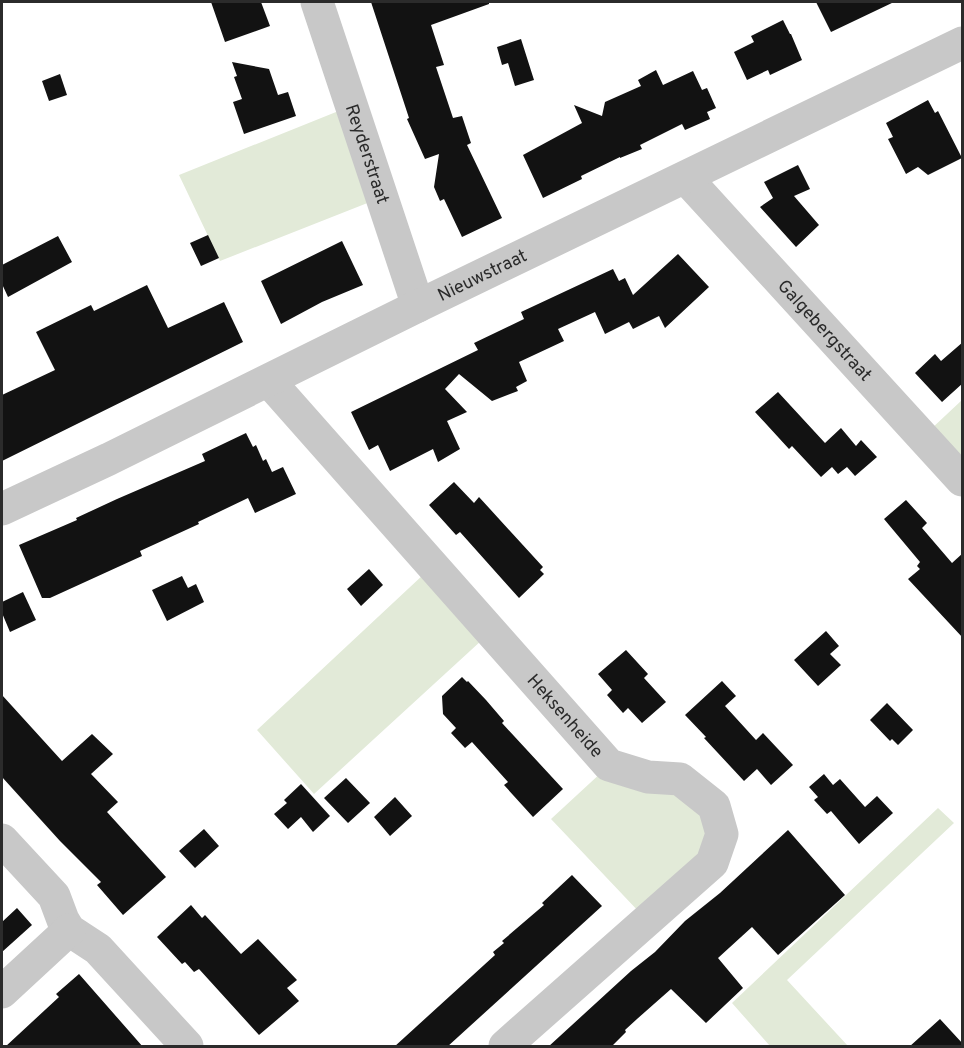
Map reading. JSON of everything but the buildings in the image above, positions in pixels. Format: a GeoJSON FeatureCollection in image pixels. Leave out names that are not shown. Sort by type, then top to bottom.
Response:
{"type":"FeatureCollection","features":[{"type":"Feature","properties":{"kind":"street","name":"Reyderstraat"},"geometry":{"type":"LineString","coordinates":[[317,2],[418,306]]}},
{"type":"Feature","properties":{"kind":"street","name":"Nieuwstraat"},"geometry":{"type":"LineString","coordinates":[[2,509],[963,43]]}},
{"type":"Feature","properties":{"kind":"street","name":"Galgebergstraat"},"geometry":{"type":"LineString","coordinates":[[686,178],[963,480]]}},
{"type":"Feature","properties":{"kind":"street","name":"Heksenheide"},"geometry":{"type":"LineString","coordinates":[[269,381],[609,765],[648,777],[680,779],[714,806],[722,834],[712,863],[505,1047]]}},
{"type":"Feature","properties":{"kind":"street"},"geometry":{"type":"LineString","coordinates":[[2,840],[54,896],[69,930],[98,949],[187,1047]]}},
{"type":"Feature","properties":{"kind":"street"},"geometry":{"type":"LineString","coordinates":[[2,992],[69,930]]}},
{"type":"Feature","properties":{"kind":"green space"},"geometry":{"type":"Polygon","coordinates":[[[341,110],[370,202],[220,261],[179,175],[341,110]]]}},
{"type":"Feature","properties":{"kind":"green space"},"geometry":{"type":"Polygon","coordinates":[[[962,400],[962,463],[930,430],[962,400]]]}},
{"type":"Feature","properties":{"kind":"green space"},"geometry":{"type":"Polygon","coordinates":[[[424,574],[482,640],[314,794],[257,730],[424,574]]]}},
{"type":"Feature","properties":{"kind":"green space"},"geometry":{"type":"Polygon","coordinates":[[[603,771],[657,783],[706,809],[706,847],[641,914],[551,819],[603,771]]]}},
{"type":"Feature","properties":{"kind":"green space"},"geometry":{"type":"Polygon","coordinates":[[[938,808],[954,823],[787,980],[848,1046],[770,1046],[732,1003],[938,808]]]}}]}
